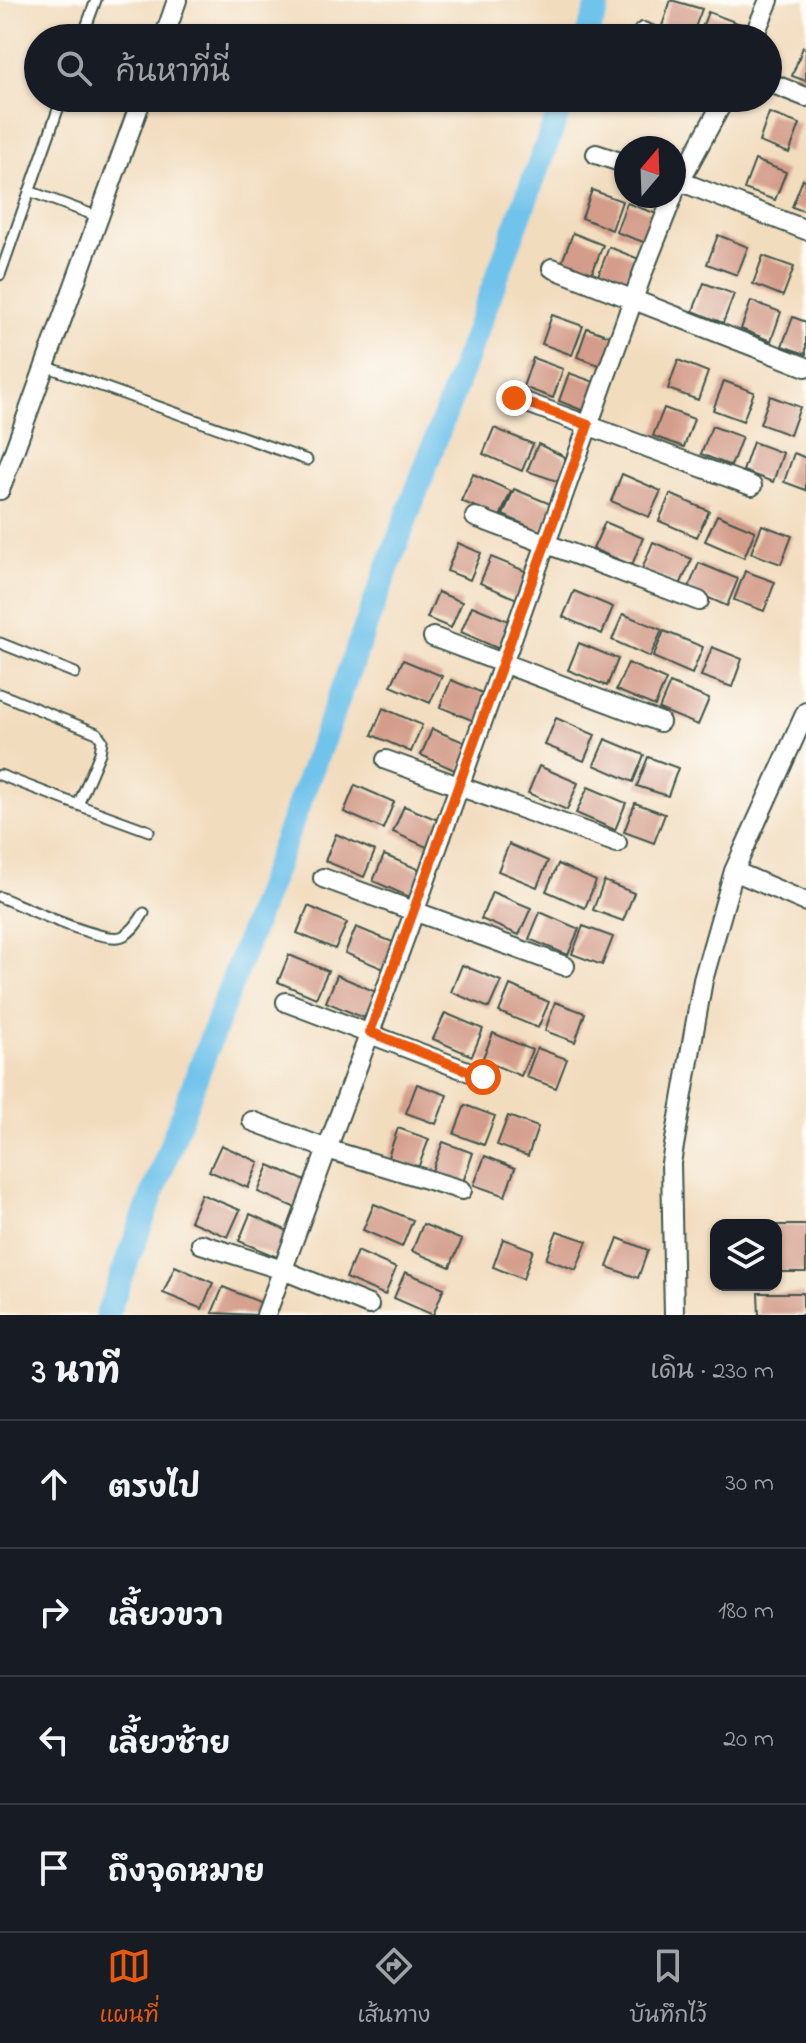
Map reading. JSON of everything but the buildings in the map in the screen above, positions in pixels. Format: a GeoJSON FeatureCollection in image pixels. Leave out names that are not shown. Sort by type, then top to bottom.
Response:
{"type":"FeatureCollection","features":[{"type":"Feature","properties":{"kind":"street"},"geometry":{"type":"LineString","coordinates":[[169,24],[177,0]]}},
{"type":"Feature","properties":{"kind":"street"},"geometry":{"type":"LineString","coordinates":[[759,24],[769,0]]}},
{"type":"Feature","properties":{"kind":"street"},"geometry":{"type":"LineString","coordinates":[[782,88],[806,97]]}},
{"type":"Feature","properties":{"kind":"street"},"geometry":{"type":"LineString","coordinates":[[0,490],[137,112]]}},
{"type":"Feature","properties":{"kind":"street"},"geometry":{"type":"LineString","coordinates":[[686,167],[717,112]]}},
{"type":"Feature","properties":{"kind":"street"},"geometry":{"type":"LineString","coordinates":[[596,154],[614,160]]}},
{"type":"Feature","properties":{"kind":"street"},"geometry":{"type":"LineString","coordinates":[[686,191],[806,230]]}},
{"type":"Feature","properties":{"kind":"street"},"geometry":{"type":"LineString","coordinates":[[266,1315],[460,787],[667,208]]}},
{"type":"Feature","properties":{"kind":"street"},"geometry":{"type":"LineString","coordinates":[[552,268],[806,367]]}},
{"type":"Feature","properties":{"kind":"street"},"geometry":{"type":"LineString","coordinates":[[514,398],[752,486]]}},
{"type":"Feature","properties":{"kind":"street"},"geometry":{"type":"LineString","coordinates":[[475,517],[699,601]]}},
{"type":"Feature","properties":{"kind":"street"},"geometry":{"type":"LineString","coordinates":[[433,637],[660,722]]}},
{"type":"Feature","properties":{"kind":"street"},"geometry":{"type":"LineString","coordinates":[[674,1315],[671,1163],[703,980],[734,871],[806,712]]}},
{"type":"Feature","properties":{"kind":"street"},"geometry":{"type":"LineString","coordinates":[[386,760],[617,843]]}},
{"type":"Feature","properties":{"kind":"street"},"geometry":{"type":"LineString","coordinates":[[734,871],[806,902]]}},
{"type":"Feature","properties":{"kind":"street"},"geometry":{"type":"LineString","coordinates":[[323,878],[565,966]]}},
{"type":"Feature","properties":{"kind":"street"},"geometry":{"type":"LineString","coordinates":[[286,1002],[483,1077]]}},
{"type":"Feature","properties":{"kind":"street"},"geometry":{"type":"LineString","coordinates":[[252,1121],[327,1149],[462,1190]]}},
{"type":"Feature","properties":{"kind":"street"},"geometry":{"type":"LineString","coordinates":[[201,1244],[283,1270],[369,1305]]}},
{"type":"Feature","properties":{"kind":"lane"},"geometry":{"type":"LineString","coordinates":[[87,24],[96,0]]}},
{"type":"Feature","properties":{"kind":"lane"},"geometry":{"type":"LineString","coordinates":[[0,275],[57,112]]}},
{"type":"Feature","properties":{"kind":"lane"},"geometry":{"type":"LineString","coordinates":[[29,191],[99,217]]}},
{"type":"Feature","properties":{"kind":"lane"},"geometry":{"type":"LineString","coordinates":[[0,235],[13,240]]}},
{"type":"Feature","properties":{"kind":"lane"},"geometry":{"type":"LineString","coordinates":[[45,366],[307,460]]}},
{"type":"Feature","properties":{"kind":"lane"},"geometry":{"type":"LineString","coordinates":[[0,643],[75,673]]}},
{"type":"Feature","properties":{"kind":"lane"},"geometry":{"type":"LineString","coordinates":[[0,694],[100,735],[100,753],[78,805]]}},
{"type":"Feature","properties":{"kind":"lane"},"geometry":{"type":"LineString","coordinates":[[0,775],[149,831]]}},
{"type":"Feature","properties":{"kind":"lane"},"geometry":{"type":"LineString","coordinates":[[0,897],[99,937],[121,938],[134,928],[144,913]]}},
{"type":"Feature","properties":{"kind":"waterway"},"geometry":{"type":"LineString","coordinates":[[591,24],[600,0]]}},
{"type":"Feature","properties":{"kind":"waterway"},"geometry":{"type":"LineString","coordinates":[[107,1315],[559,112]]}},
{"type":"Feature","properties":{"kind":"route"},"geometry":{"type":"LineString","coordinates":[[483,1077],[370,1032],[588,425],[514,398]]}}]}
